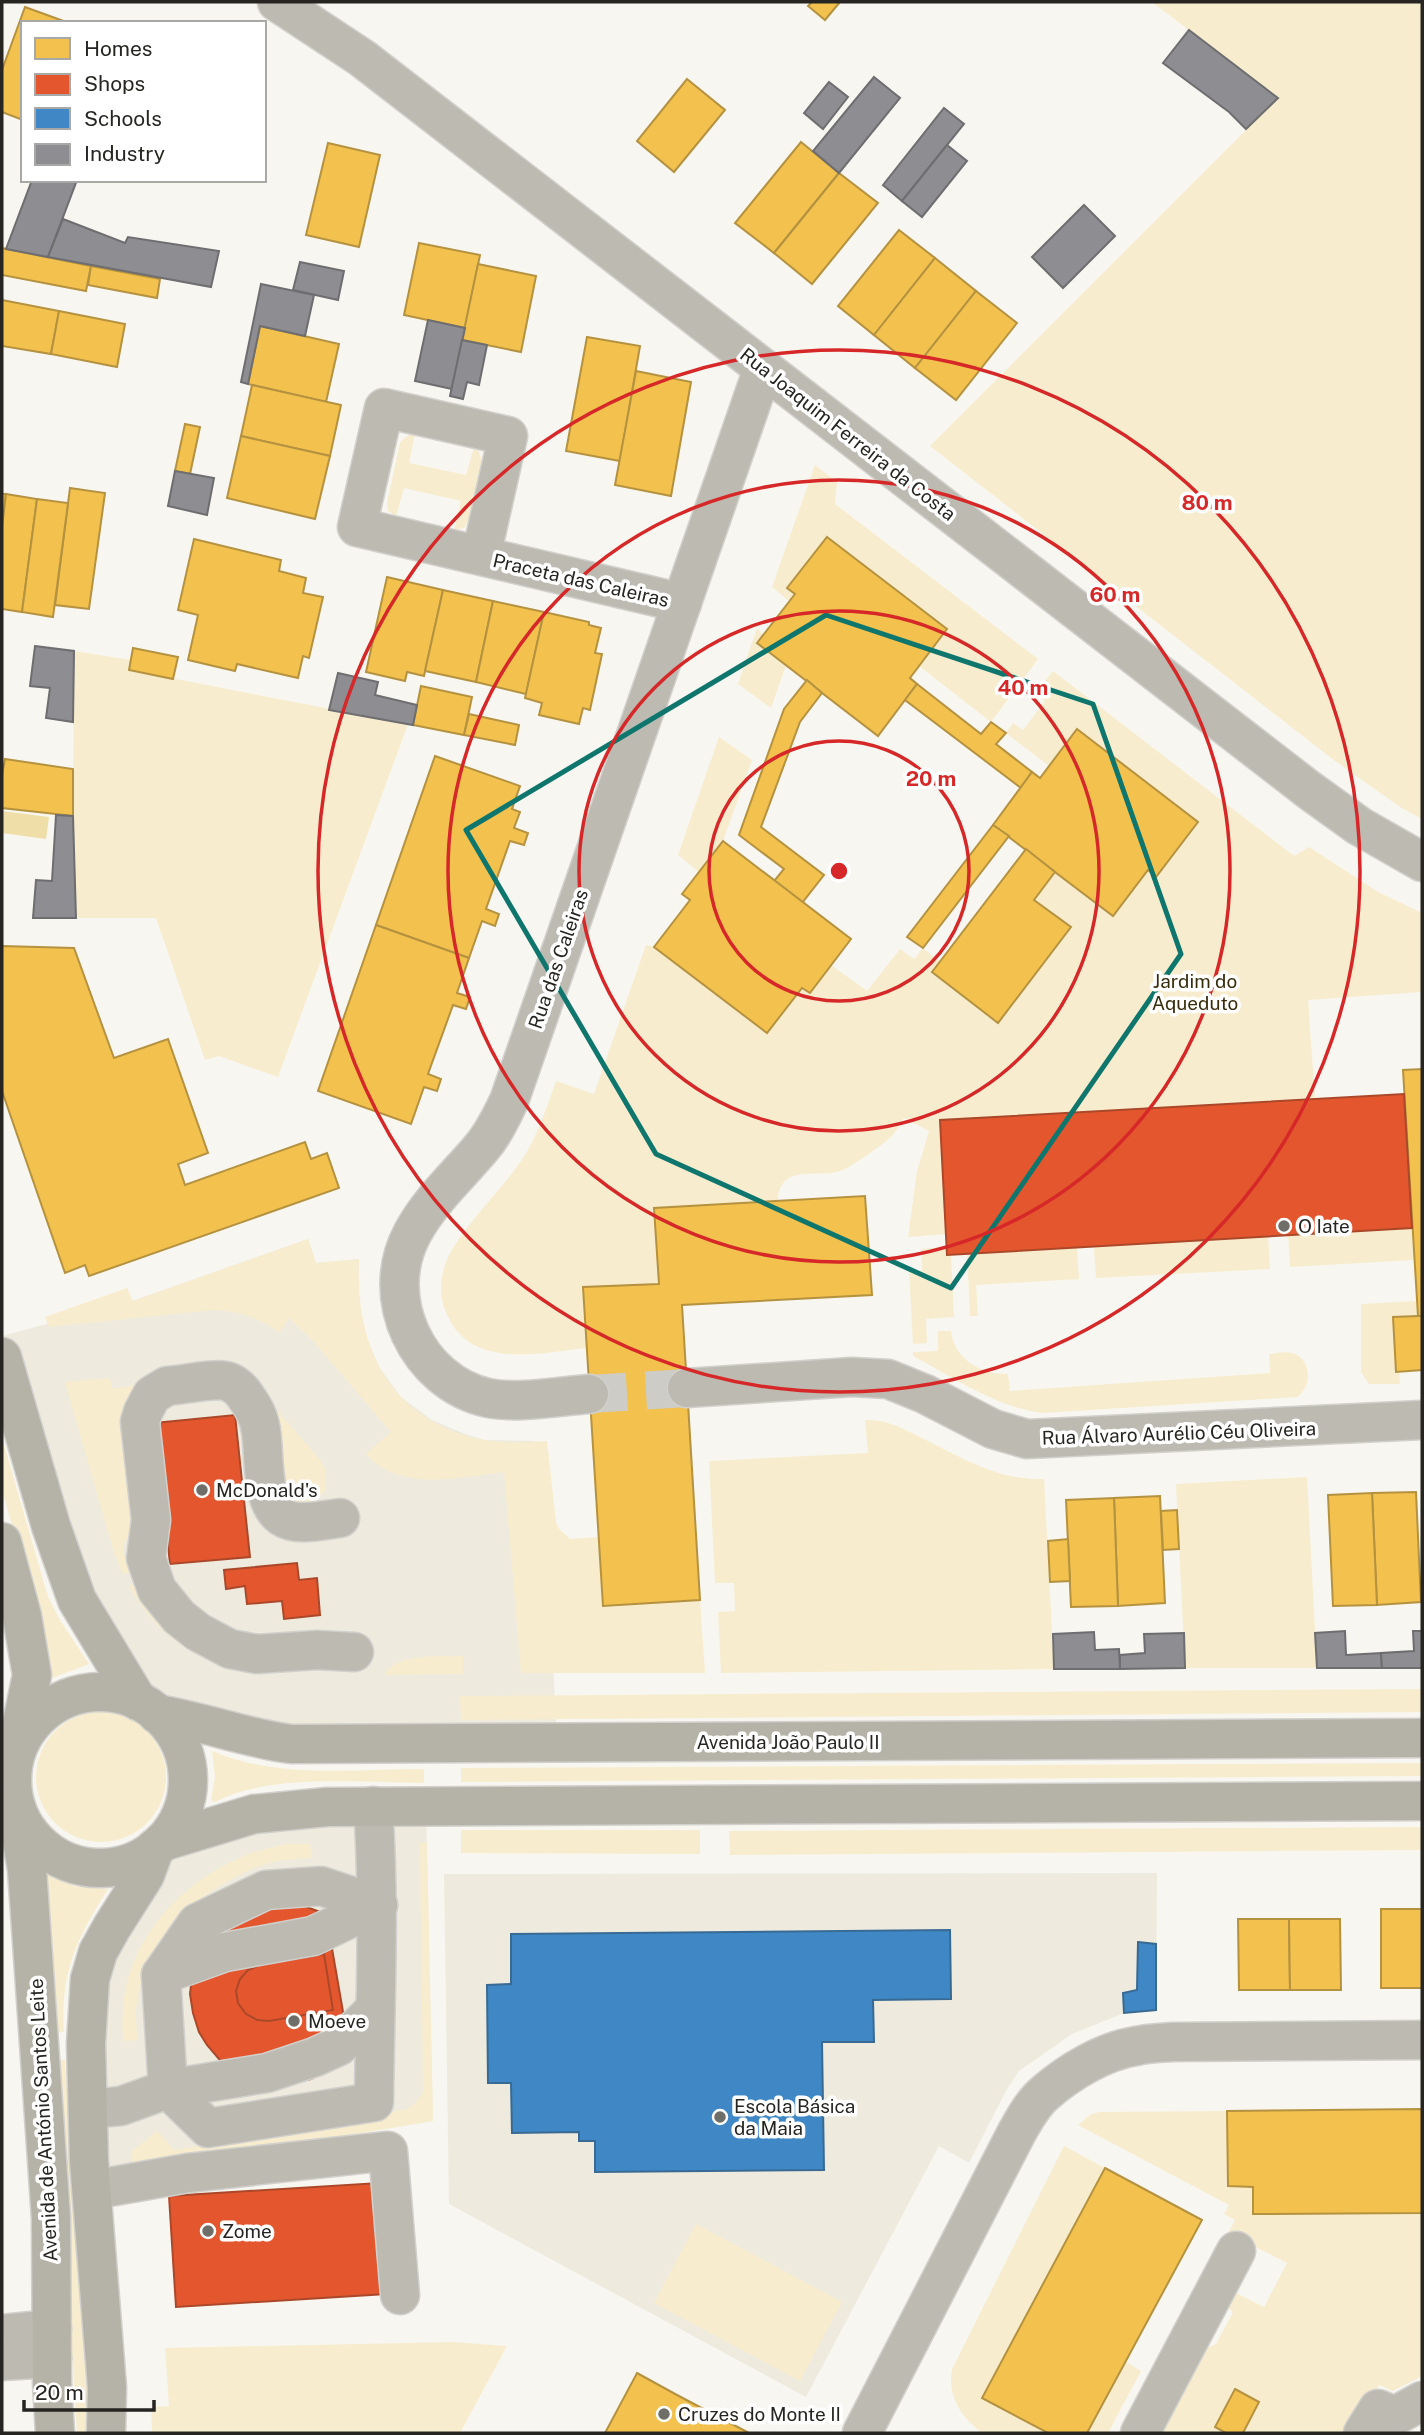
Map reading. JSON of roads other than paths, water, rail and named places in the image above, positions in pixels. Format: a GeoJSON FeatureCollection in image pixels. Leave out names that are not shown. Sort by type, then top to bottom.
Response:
{"type":"FeatureCollection","features":[{"type":"Feature","properties":{"kind":"main road"},"geometry":{"type":"LineString","coordinates":[[2,1357],[51,1526],[77,1600],[148,1707],[173,1731],[183,1750],[187,1784],[180,1815],[159,1845],[145,1875],[98,1952],[90,1979],[86,2043],[92,2190],[107,2387],[106,2433]]}},
{"type":"Feature","properties":{"kind":"main road"},"geometry":{"type":"LineString","coordinates":[[6,1571],[22,1616],[32,1675],[14,1759],[12,1790],[16,1808],[25,1826],[41,1845],[62,1859],[78,1865],[112,1867],[131,1863],[159,1845],[254,1814],[327,1807],[1422,1801]]}},
{"type":"Feature","properties":{"kind":"main road"},"geometry":{"type":"LineString","coordinates":[[14,1759],[30,1727],[55,1704],[83,1693],[106,1692],[148,1707]]}},
{"type":"Feature","properties":{"kind":"main road","name":"Avenida João Paulo II"},"geometry":{"type":"LineString","coordinates":[[148,1707],[264,1740],[291,1744],[1422,1738]]}},
{"type":"Feature","properties":{"kind":"main road","name":"Avenida de António Santos Leite"},"geometry":{"type":"LineString","coordinates":[[16,1808],[27,1868],[51,2218],[55,2433]]}},
{"type":"Feature","properties":{"kind":"street","name":"Rua Joaquim Ferreira da Costa"},"geometry":{"type":"LineString","coordinates":[[277,2],[362,58],[1309,790],[1359,826],[1422,862]]}},
{"type":"Feature","properties":{"kind":"street","name":"Rua das Caleiras"},"geometry":{"type":"LineString","coordinates":[[589,1394],[492,1399],[447,1379],[417,1348],[405,1323],[399,1288],[401,1263],[412,1234],[424,1213],[483,1146],[509,1101],[764,369]]}},
{"type":"Feature","properties":{"kind":"street","name":"Praceta das Caleiras"},"geometry":{"type":"LineString","coordinates":[[481,556],[508,436],[384,408],[357,527],[481,556],[682,603]]}},
{"type":"Feature","properties":{"kind":"street","name":"Rua Álvaro Aurélio Céu Oliveira"},"geometry":{"type":"LineString","coordinates":[[687,1388],[864,1377],[888,1379],[904,1384],[993,1429],[1027,1439],[1422,1420]]}},
{"type":"Feature","properties":{"kind":"street"},"geometry":{"type":"LineString","coordinates":[[340,1518],[294,1521],[283,1518],[277,1512],[267,1493],[261,1429],[256,1411],[234,1384],[224,1380],[167,1386],[152,1395],[140,1422],[151,1520],[146,1558],[157,1590],[166,1604],[178,1618],[230,1649],[257,1654],[317,1650],[354,1652]]}},
{"type":"Feature","properties":{"kind":"street"},"geometry":{"type":"LineString","coordinates":[[373,1806],[378,1905],[374,2102],[208,2128],[168,2089],[161,1975],[198,1923],[266,1890],[321,1886],[378,1905]]}},
{"type":"Feature","properties":{"kind":"street"},"geometry":{"type":"LineString","coordinates":[[161,1975],[225,1952],[313,1936],[378,1905]]}},
{"type":"Feature","properties":{"kind":"street"},"geometry":{"type":"LineString","coordinates":[[89,2109],[121,2106],[168,2089],[267,2073],[315,2057],[339,2046],[374,2010]]}},
{"type":"Feature","properties":{"kind":"street"},"geometry":{"type":"LineString","coordinates":[[862,2433],[1029,2111],[1044,2094],[1070,2074],[1097,2059],[1133,2046],[1173,2042],[1422,2040]]}},
{"type":"Feature","properties":{"kind":"street"},"geometry":{"type":"LineString","coordinates":[[92,2190],[188,2173],[388,2151],[400,2295]]}},
{"type":"Feature","properties":{"kind":"street"},"geometry":{"type":"LineString","coordinates":[[1140,2433],[1237,2251]]}},
{"type":"Feature","properties":{"kind":"street"},"geometry":{"type":"LineString","coordinates":[[2,2334],[52,2344]]}},
{"type":"Feature","properties":{"kind":"street"},"geometry":{"type":"LineString","coordinates":[[2,2361],[52,2344]]}},
{"type":"Feature","properties":{"kind":"tunnel"},"geometry":{"type":"LineString","coordinates":[[589,1394],[687,1388]]}},
{"type":"Feature","properties":{"kind":"place","name":"O Iate"},"geometry":{"type":"Point","coordinates":[1284,1226]}},
{"type":"Feature","properties":{"kind":"place","name":"McDonald's"},"geometry":{"type":"Point","coordinates":[202,1490]}},
{"type":"Feature","properties":{"kind":"place","name":"Moeve"},"geometry":{"type":"Point","coordinates":[294,2021]}},
{"type":"Feature","properties":{"kind":"place","name":"Escola Básica da Maia"},"geometry":{"type":"Point","coordinates":[720,2117]}},
{"type":"Feature","properties":{"kind":"place","name":"Zome"},"geometry":{"type":"Point","coordinates":[208,2231]}},
{"type":"Feature","properties":{"kind":"place","name":"Cruzes do Monte II"},"geometry":{"type":"Point","coordinates":[664,2414]}},
{"type":"Feature","properties":{"kind":"park label","name":"Jardim do Aqueduto"},"geometry":{"type":"Point","coordinates":[1195,992]}}]}
